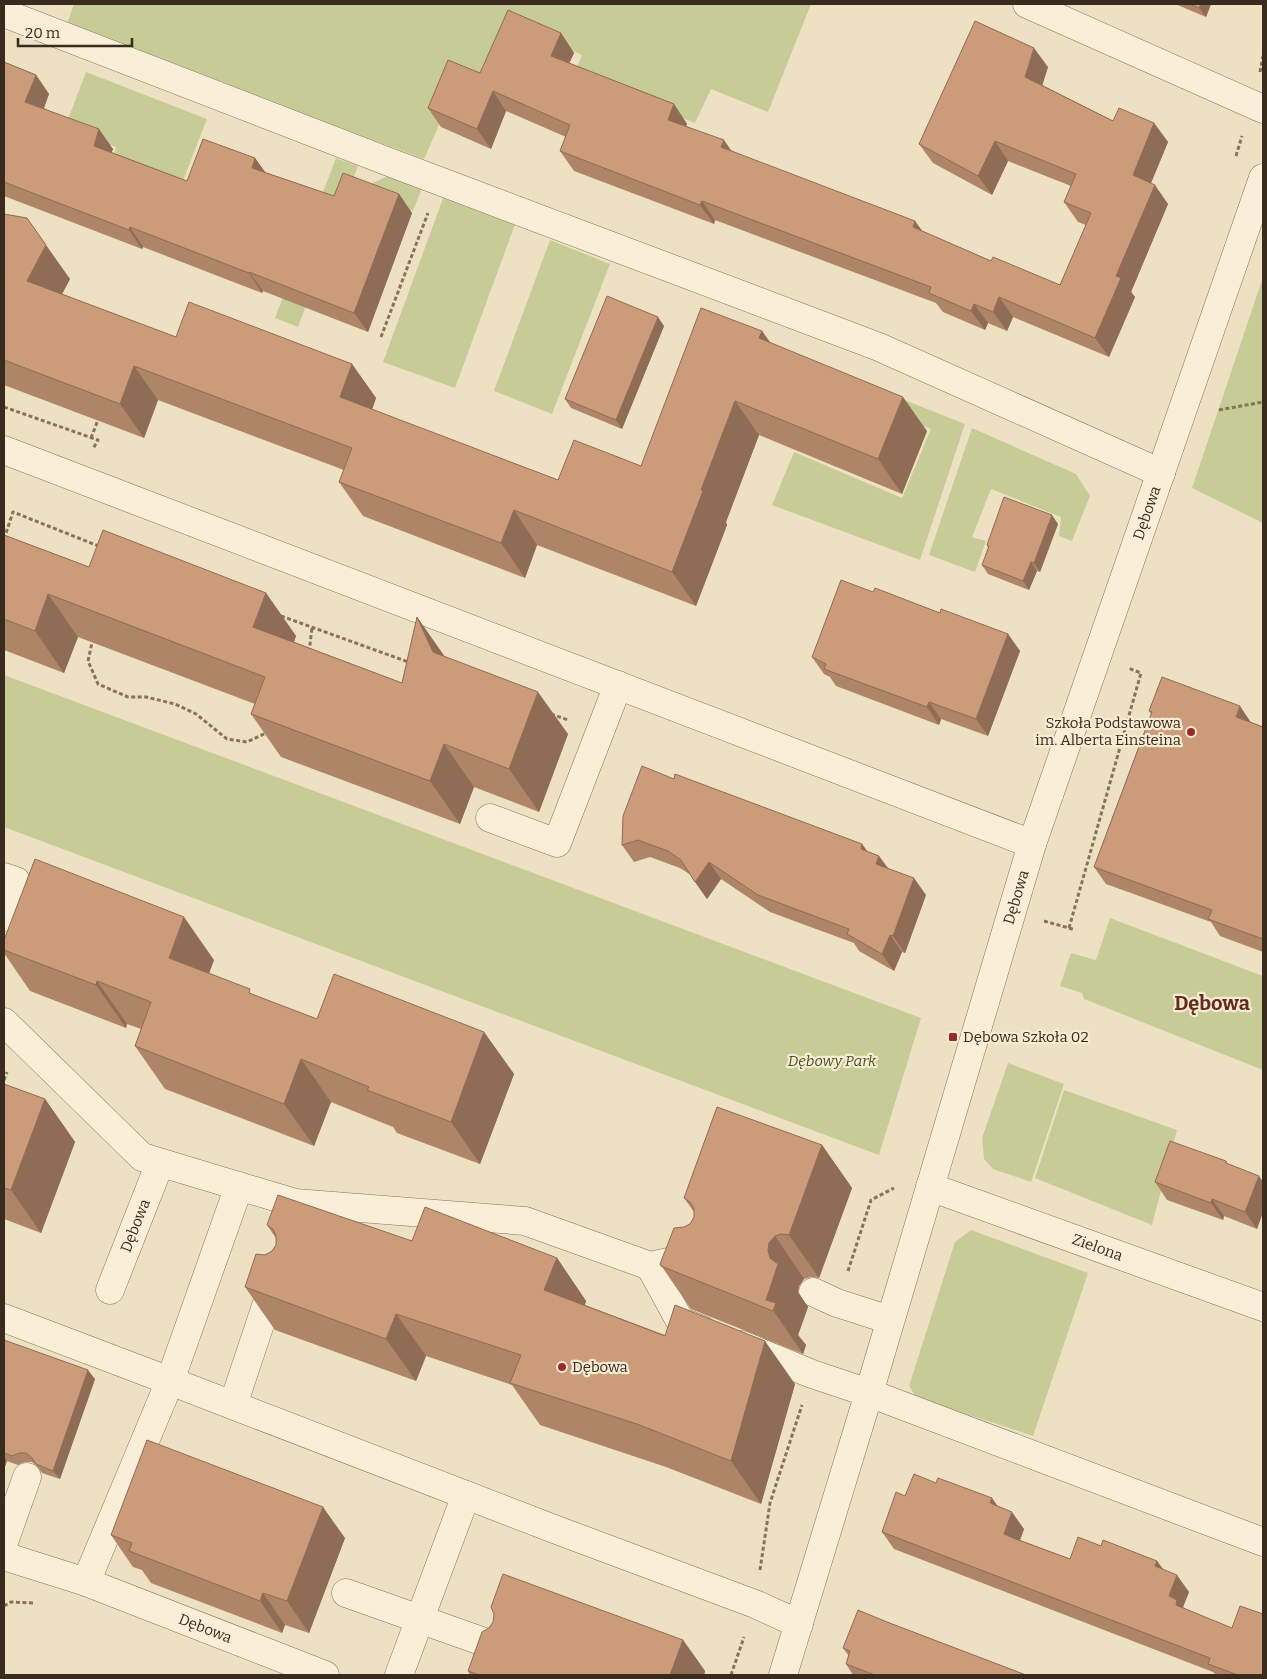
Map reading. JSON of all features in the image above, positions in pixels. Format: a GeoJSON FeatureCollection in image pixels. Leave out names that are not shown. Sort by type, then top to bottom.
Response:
{"type":"FeatureCollection","features":[{"type":"Feature","properties":{"kind":"street"},"geometry":{"type":"LineString","coordinates":[[1027,4],[1263,109]]}},
{"type":"Feature","properties":{"kind":"street"},"geometry":{"type":"LineString","coordinates":[[4,13],[389,162],[879,346],[1161,473]]}},
{"type":"Feature","properties":{"kind":"street","name":"Dębowa"},"geometry":{"type":"LineString","coordinates":[[783,1675],[1032,844],[1263,178]]}},
{"type":"Feature","properties":{"kind":"street"},"geometry":{"type":"LineString","coordinates":[[4,450],[1032,844]]}},
{"type":"Feature","properties":{"kind":"street"},"geometry":{"type":"LineString","coordinates":[[490,818],[557,843],[618,685]]}},
{"type":"Feature","properties":{"kind":"street"},"geometry":{"type":"LineString","coordinates":[[4,877],[16,881],[4,917]]}},
{"type":"Feature","properties":{"kind":"street"},"geometry":{"type":"LineString","coordinates":[[4,1022],[142,1157],[160,1163],[295,1203],[526,1221],[650,1266],[705,1254],[709,1255]]}},
{"type":"Feature","properties":{"kind":"street","name":"Dębowa"},"geometry":{"type":"LineString","coordinates":[[110,1290],[160,1163]]}},
{"type":"Feature","properties":{"kind":"street"},"geometry":{"type":"LineString","coordinates":[[86,1582],[170,1381],[239,1186]]}},
{"type":"Feature","properties":{"kind":"street","name":"Zielona"},"geometry":{"type":"LineString","coordinates":[[930,1187],[1263,1308]]}},
{"type":"Feature","properties":{"kind":"street"},"geometry":{"type":"LineString","coordinates":[[650,1266],[680,1321],[812,1374],[869,1393],[1263,1542]]}},
{"type":"Feature","properties":{"kind":"street"},"geometry":{"type":"LineString","coordinates":[[233,1405],[276,1277],[291,1282]]}},
{"type":"Feature","properties":{"kind":"street"},"geometry":{"type":"LineString","coordinates":[[814,1292],[837,1303],[890,1320]]}},
{"type":"Feature","properties":{"kind":"street"},"geometry":{"type":"LineString","coordinates":[[4,1318],[755,1604],[799,1624]]}},
{"type":"Feature","properties":{"kind":"street"},"geometry":{"type":"LineString","coordinates":[[4,1542],[27,1477]]}},
{"type":"Feature","properties":{"kind":"street"},"geometry":{"type":"LineString","coordinates":[[399,1675],[466,1495]]}},
{"type":"Feature","properties":{"kind":"street","name":"Dębowa"},"geometry":{"type":"LineString","coordinates":[[4,1556],[86,1582],[325,1675]]}},
{"type":"Feature","properties":{"kind":"street"},"geometry":{"type":"LineString","coordinates":[[346,1592],[500,1648]]}},
{"type":"Feature","properties":{"kind":"path"},"geometry":{"type":"LineString","coordinates":[[381,337],[441,180]]}},
{"type":"Feature","properties":{"kind":"path"},"geometry":{"type":"LineString","coordinates":[[1212,411],[1263,402]]}},
{"type":"Feature","properties":{"kind":"path"},"geometry":{"type":"LineString","coordinates":[[91,438],[98,420]]}},
{"type":"Feature","properties":{"kind":"path"},"geometry":{"type":"LineString","coordinates":[[4,539],[13,512],[105,548]]}},
{"type":"Feature","properties":{"kind":"path"},"geometry":{"type":"LineString","coordinates":[[279,616],[418,665]]}},
{"type":"Feature","properties":{"kind":"path"},"geometry":{"type":"LineString","coordinates":[[309,654],[312,628]]}},
{"type":"Feature","properties":{"kind":"path"},"geometry":{"type":"LineString","coordinates":[[94,634],[88,661],[98,684],[128,697],[146,696],[175,704],[196,714],[227,740],[248,742],[272,730]]}},
{"type":"Feature","properties":{"kind":"path"},"geometry":{"type":"LineString","coordinates":[[545,712],[600,732]]}},
{"type":"Feature","properties":{"kind":"path"},"geometry":{"type":"LineString","coordinates":[[1069,928],[1075,930]]}},
{"type":"Feature","properties":{"kind":"green space"},"geometry":{"type":"Polygon","coordinates":[[[74,4],[811,4],[768,112],[711,89],[695,123],[574,74],[582,55],[519,26],[491,88],[461,75],[424,159],[66,26],[74,4]]]}},
{"type":"Feature","properties":{"kind":"green space"},"geometry":{"type":"Polygon","coordinates":[[[86,72],[207,119],[179,191],[111,164],[116,147],[65,127],[86,72]]]}},
{"type":"Feature","properties":{"kind":"green space"},"geometry":{"type":"Polygon","coordinates":[[[336,158],[358,166],[298,327],[275,318],[336,158]]]}},
{"type":"Feature","properties":{"kind":"green space"},"geometry":{"type":"Polygon","coordinates":[[[388,176],[422,188],[413,211],[357,190],[388,176]]]}},
{"type":"Feature","properties":{"kind":"green space"},"geometry":{"type":"Polygon","coordinates":[[[445,193],[517,219],[455,388],[383,362],[445,193]]]}},
{"type":"Feature","properties":{"kind":"green space"},"geometry":{"type":"Polygon","coordinates":[[[550,240],[610,264],[552,414],[494,391],[550,240]]]}},
{"type":"Feature","properties":{"kind":"green space"},"geometry":{"type":"Polygon","coordinates":[[[1263,277],[1263,523],[1192,488],[1263,277]]]}},
{"type":"Feature","properties":{"kind":"green space"},"geometry":{"type":"Polygon","coordinates":[[[864,384],[965,424],[920,560],[772,505],[794,452],[902,498],[931,429],[858,400],[864,384]]]}},
{"type":"Feature","properties":{"kind":"green space"},"geometry":{"type":"Polygon","coordinates":[[[972,428],[1076,474],[1090,496],[1072,541],[1059,536],[1061,517],[991,489],[972,537],[986,541],[975,572],[929,555],[972,428]]]}},
{"type":"Feature","properties":{"kind":"green space","name":"Dębowy Park"},"geometry":{"type":"Polygon","coordinates":[[[4,675],[921,1018],[879,1155],[4,827],[4,675]]]}},
{"type":"Feature","properties":{"kind":"green space"},"geometry":{"type":"Polygon","coordinates":[[[1110,918],[1263,976],[1263,1070],[1084,999],[1082,993],[1060,986],[1071,953],[1096,960],[1110,918]]]}},
{"type":"Feature","properties":{"kind":"green space"},"geometry":{"type":"Polygon","coordinates":[[[1008,1063],[1064,1084],[1031,1182],[993,1169],[984,1159],[982,1138],[1008,1063]]]}},
{"type":"Feature","properties":{"kind":"green space"},"geometry":{"type":"Polygon","coordinates":[[[1064,1090],[1177,1130],[1152,1225],[1035,1178],[1064,1090]]]}},
{"type":"Feature","properties":{"kind":"green space"},"geometry":{"type":"Polygon","coordinates":[[[971,1230],[1088,1273],[1033,1436],[916,1397],[909,1386],[955,1242],[971,1230]]]}},
{"type":"Feature","properties":{"kind":"building"},"geometry":{"type":"Polygon","coordinates":[[[1189,4],[1201,4],[1199,8],[1189,4]]]}},
{"type":"Feature","properties":{"kind":"building"},"geometry":{"type":"Polygon","coordinates":[[[508,10],[561,33],[551,56],[674,104],[668,120],[724,140],[721,147],[915,221],[913,227],[991,261],[993,257],[1060,285],[1091,213],[1064,202],[1076,174],[995,141],[978,176],[919,144],[975,21],[1034,48],[1025,77],[1113,121],[1119,108],[1154,123],[1133,175],[1155,185],[1116,276],[1121,278],[1095,338],[999,297],[993,312],[974,304],[971,311],[929,293],[931,287],[702,201],[700,205],[560,151],[570,125],[493,91],[477,129],[428,108],[448,60],[480,73],[508,10]]]}},
{"type":"Feature","properties":{"kind":"building"},"geometry":{"type":"Polygon","coordinates":[[[4,62],[36,75],[25,102],[99,129],[94,146],[187,181],[203,139],[255,158],[252,168],[334,196],[343,173],[399,194],[354,313],[130,227],[129,230],[4,182],[4,62]]]}},
{"type":"Feature","properties":{"kind":"building"},"geometry":{"type":"Polygon","coordinates":[[[4,214],[27,218],[46,245],[27,281],[176,337],[189,302],[352,364],[340,397],[558,480],[574,440],[641,466],[701,308],[762,331],[759,338],[903,397],[878,459],[735,401],[672,572],[514,510],[501,543],[339,482],[352,448],[134,366],[120,404],[4,360],[4,214]]]}},
{"type":"Feature","properties":{"kind":"building"},"geometry":{"type":"Polygon","coordinates":[[[607,296],[658,317],[616,420],[565,399],[607,296]]]}},
{"type":"Feature","properties":{"kind":"building"},"geometry":{"type":"Polygon","coordinates":[[[1004,497],[1052,515],[1034,563],[1031,562],[1023,581],[982,565],[1004,497]]]}},
{"type":"Feature","properties":{"kind":"building"},"geometry":{"type":"Polygon","coordinates":[[[103,530],[266,593],[253,627],[402,683],[417,617],[433,652],[538,692],[509,769],[444,744],[430,781],[251,714],[265,677],[48,594],[35,631],[4,619],[4,535],[89,567],[103,530]]]}},
{"type":"Feature","properties":{"kind":"building"},"geometry":{"type":"Polygon","coordinates":[[[841,580],[873,592],[875,588],[940,613],[941,609],[1008,634],[976,719],[929,702],[927,707],[824,669],[826,664],[812,657],[841,580]]]}},
{"type":"Feature","properties":{"kind":"building"},"geometry":{"type":"Polygon","coordinates":[[[1162,677],[1240,706],[1236,717],[1263,727],[1263,939],[1208,919],[1212,910],[1094,867],[1152,712],[1149,711],[1162,677]]]}},
{"type":"Feature","properties":{"kind":"building"},"geometry":{"type":"Polygon","coordinates":[[[642,766],[674,779],[675,774],[862,844],[861,849],[879,856],[876,864],[914,878],[893,936],[890,935],[882,954],[847,934],[849,929],[758,895],[709,862],[695,882],[681,860],[668,851],[638,840],[622,845],[623,816],[642,766]]]}},
{"type":"Feature","properties":{"kind":"building"},"geometry":{"type":"Polygon","coordinates":[[[35,859],[184,917],[169,958],[250,989],[249,993],[317,1019],[334,974],[484,1032],[451,1122],[367,1090],[369,1087],[301,1059],[284,1104],[135,1046],[151,1002],[97,981],[96,985],[4,950],[4,940],[35,859]]]}},
{"type":"Feature","properties":{"kind":"building"},"geometry":{"type":"Polygon","coordinates":[[[4,1084],[45,1099],[11,1190],[4,1188],[4,1084]]]}},
{"type":"Feature","properties":{"kind":"building"},"geometry":{"type":"Polygon","coordinates":[[[717,1107],[822,1145],[789,1235],[781,1234],[775,1236],[769,1243],[768,1251],[770,1258],[778,1264],[766,1300],[776,1303],[773,1311],[660,1264],[674,1228],[690,1224],[694,1217],[694,1208],[684,1198],[717,1107]]]}},
{"type":"Feature","properties":{"kind":"building"},"geometry":{"type":"Polygon","coordinates":[[[1170,1141],[1226,1161],[1226,1163],[1259,1176],[1245,1212],[1212,1199],[1211,1203],[1155,1182],[1170,1141]]]}},
{"type":"Feature","properties":{"kind":"building","name":"Dębowa"},"geometry":{"type":"Polygon","coordinates":[[[278,1195],[412,1241],[425,1207],[557,1258],[544,1290],[665,1336],[675,1305],[765,1341],[731,1461],[637,1424],[510,1383],[521,1355],[396,1314],[386,1339],[245,1287],[256,1254],[265,1255],[272,1251],[276,1245],[276,1236],[273,1229],[267,1225],[278,1195]]]}},
{"type":"Feature","properties":{"kind":"building"},"geometry":{"type":"Polygon","coordinates":[[[4,1340],[88,1370],[53,1471],[36,1464],[26,1453],[12,1456],[4,1453],[4,1340]]]}},
{"type":"Feature","properties":{"kind":"building"},"geometry":{"type":"Polygon","coordinates":[[[147,1440],[323,1507],[287,1601],[263,1593],[260,1601],[129,1551],[132,1543],[111,1535],[147,1440]]]}},
{"type":"Feature","properties":{"kind":"building"},"geometry":{"type":"Polygon","coordinates":[[[914,1474],[936,1483],[938,1478],[992,1498],[990,1503],[1012,1512],[1004,1534],[1070,1559],[1078,1537],[1101,1546],[1103,1540],[1157,1561],[1155,1566],[1177,1575],[1169,1596],[1177,1600],[1176,1605],[1232,1628],[1240,1606],[1263,1614],[1263,1675],[1238,1675],[1208,1664],[1210,1658],[882,1532],[896,1492],[905,1496],[914,1474]]]}},
{"type":"Feature","properties":{"kind":"building"},"geometry":{"type":"Polygon","coordinates":[[[503,1574],[683,1640],[670,1675],[479,1675],[468,1671],[482,1632],[489,1628],[493,1622],[494,1614],[491,1607],[503,1574]]]}},
{"type":"Feature","properties":{"kind":"building"},"geometry":{"type":"Polygon","coordinates":[[[858,1610],[1026,1675],[875,1675],[846,1664],[850,1651],[843,1648],[858,1610]]]}},
{"type":"Feature","properties":{"kind":"place","name":"Szkoła Podstawowa im. Alberta Einsteina"},"geometry":{"type":"Point","coordinates":[1191,732]}},
{"type":"Feature","properties":{"kind":"place","name":"Dębowa Szkoła 02"},"geometry":{"type":"Point","coordinates":[953,1037]}},
{"type":"Feature","properties":{"kind":"place","name":"Dębowa"},"geometry":{"type":"Point","coordinates":[562,1367]}},
{"type":"Feature","properties":{"kind":"district","name":"Dębowa"},"geometry":{"type":"Point","coordinates":[1212,1003]}}]}
